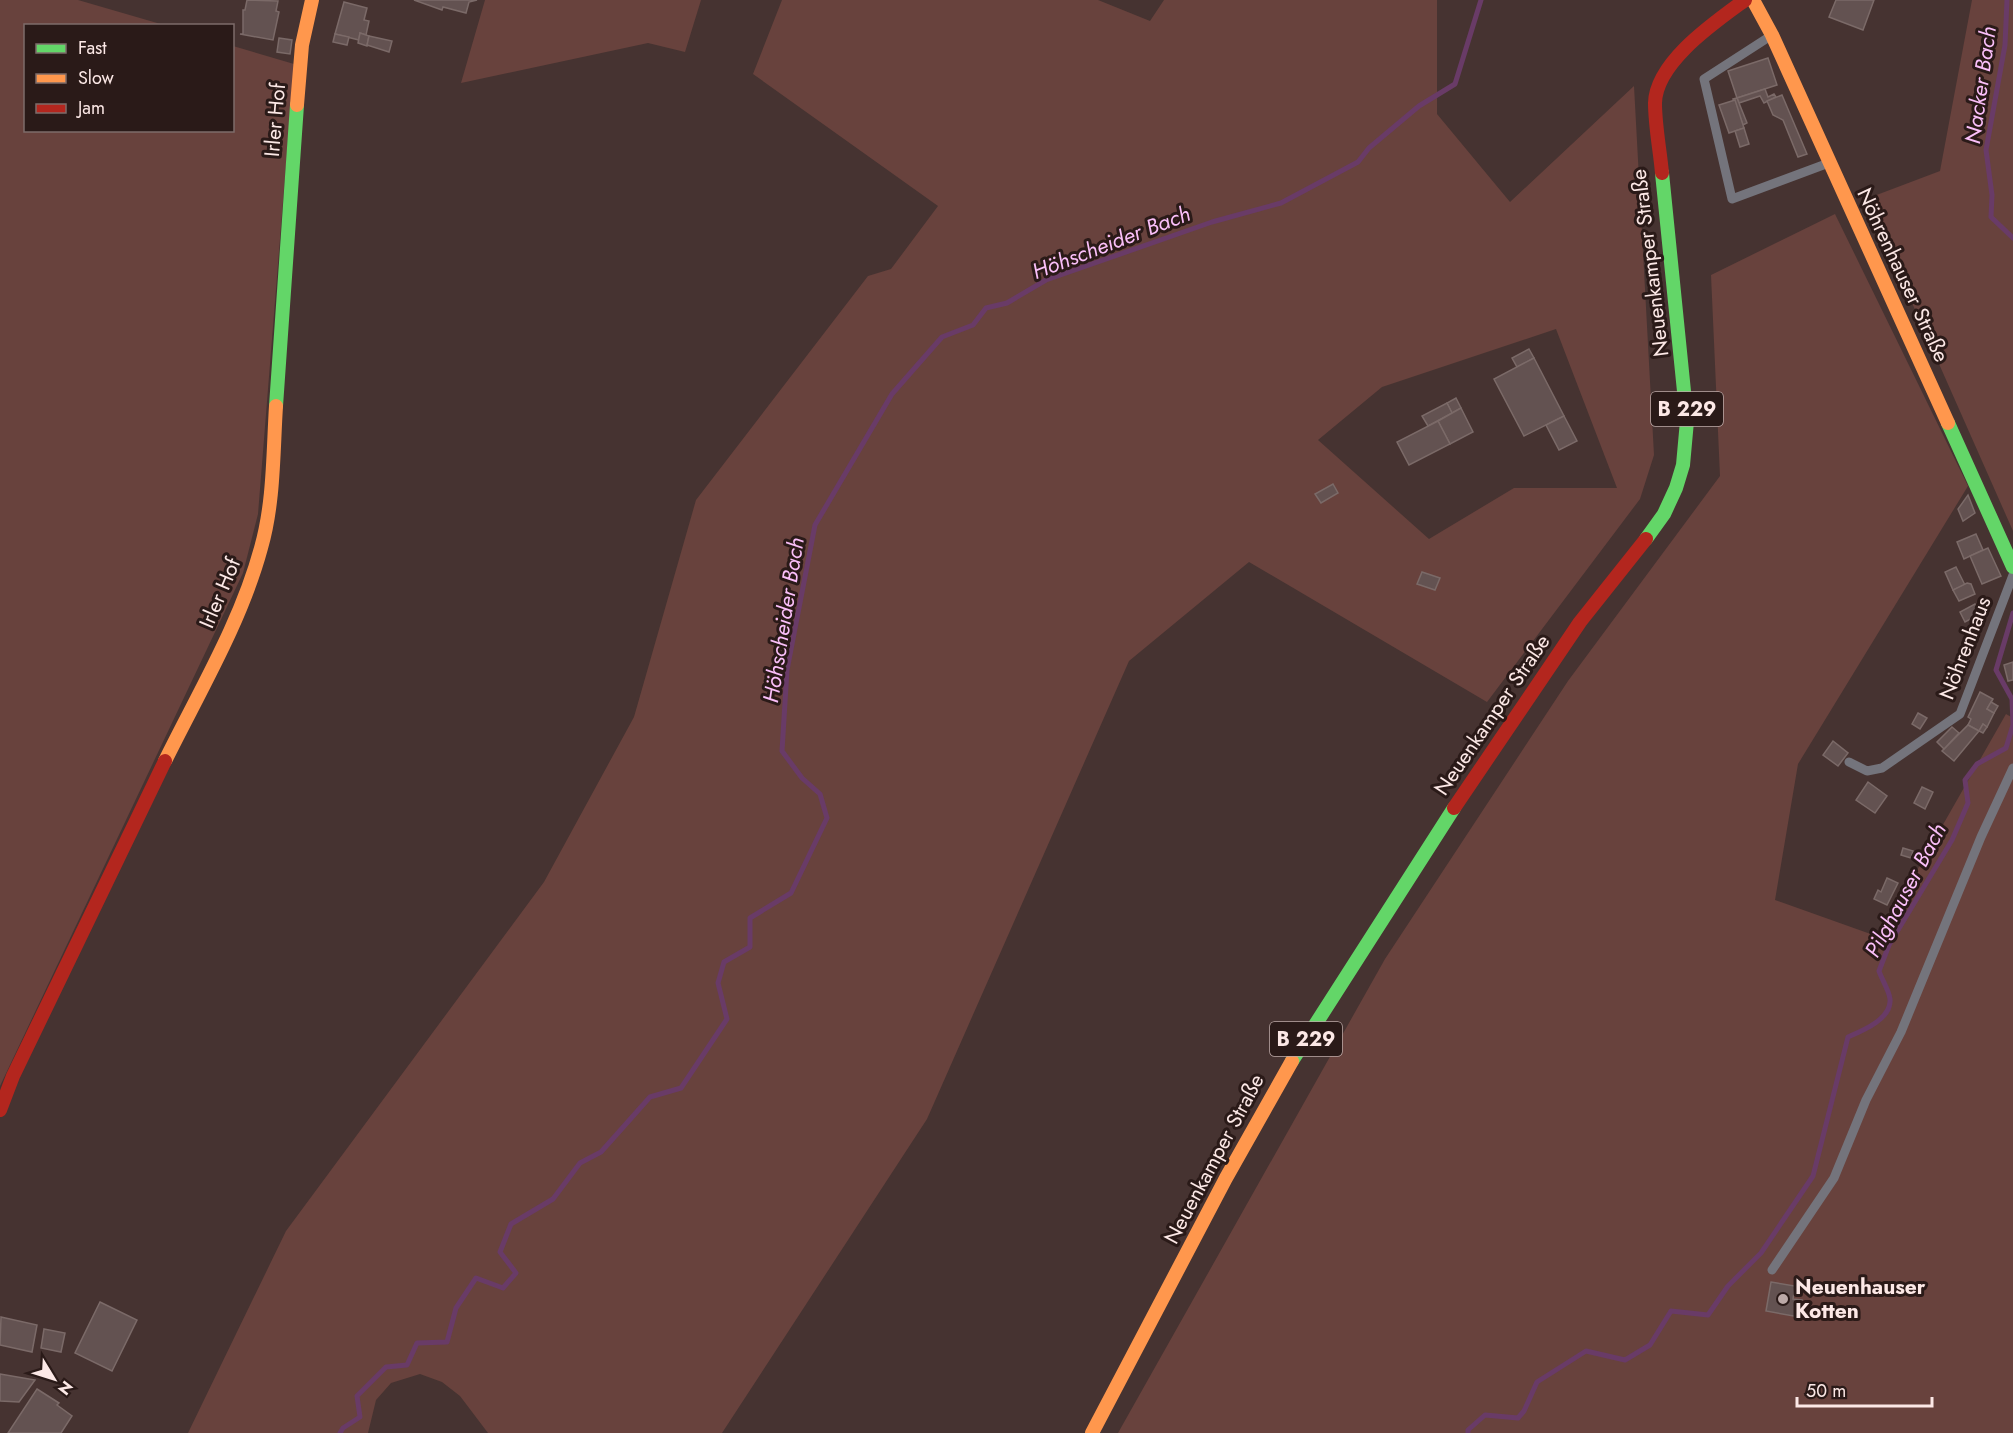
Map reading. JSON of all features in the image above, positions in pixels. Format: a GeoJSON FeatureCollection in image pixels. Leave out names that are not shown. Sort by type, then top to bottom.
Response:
{"type":"FeatureCollection","features":[{"type":"Feature","properties":{"kind":"street","name":"Irler Hof"},"geometry":{"type":"LineString","coordinates":[[0,1110],[18,1066],[246,594],[262,546],[270,493],[302,45],[312,0]]}},
{"type":"Feature","properties":{"kind":"street","name":"Neuenkamper Straße"},"geometry":{"type":"LineString","coordinates":[[1092,1433],[1226,1178],[1284,1074],[1418,863],[1542,677],[1580,622],[1641,547],[1671,500],[1683,465],[1687,420],[1654,115],[1655,101],[1664,75],[1677,57],[1745,0]]}},
{"type":"Feature","properties":{"kind":"street","name":"Nöhrenhauser Straße"},"geometry":{"type":"LineString","coordinates":[[1753,0],[1772,35],[2013,567]]}},
{"type":"Feature","properties":{"kind":"lane"},"geometry":{"type":"LineString","coordinates":[[1772,35],[1704,80],[1732,199],[1829,164]]}},
{"type":"Feature","properties":{"kind":"lane","name":"Nöhrenhaus"},"geometry":{"type":"LineString","coordinates":[[1849,762],[1867,771],[1882,768],[1960,714],[2013,575]]}},
{"type":"Feature","properties":{"kind":"lane"},"geometry":{"type":"LineString","coordinates":[[1772,1270],[1834,1178],[1866,1100],[1901,1032],[1981,837],[2013,768]]}},
{"type":"Feature","properties":{"kind":"shaded area"},"geometry":{"type":"Polygon","coordinates":[[[0,0],[78,0],[161,24],[24,24],[24,132],[234,132],[234,46],[294,64],[258,514],[243,573],[0,1086],[0,0]]]}},
{"type":"Feature","properties":{"kind":"shaded area"},"geometry":{"type":"Polygon","coordinates":[[[485,0],[701,0],[685,52],[648,43],[461,83],[485,0]]]}},
{"type":"Feature","properties":{"kind":"shaded area"},"geometry":{"type":"Polygon","coordinates":[[[782,0],[1098,0],[1150,21],[1164,0],[1437,0],[1437,114],[1510,202],[1634,86],[1654,455],[1640,499],[1487,702],[1249,562],[1129,661],[927,1119],[722,1433],[488,1433],[460,1396],[442,1382],[420,1374],[391,1383],[376,1400],[368,1433],[188,1433],[286,1231],[544,882],[634,717],[696,500],[868,276],[891,269],[938,206],[753,74],[782,0]],[[1556,329],[1382,387],[1318,440],[1429,539],[1514,488],[1617,488],[1556,329]]]}},
{"type":"Feature","properties":{"kind":"shaded area"},"geometry":{"type":"Polygon","coordinates":[[[1972,0],[2013,0],[2013,531],[1866,199],[1940,171],[1972,0]]]}},
{"type":"Feature","properties":{"kind":"shaded area"},"geometry":{"type":"Polygon","coordinates":[[[1835,214],[1968,486],[1798,764],[1775,900],[1879,937],[2006,714],[2013,718],[2013,1433],[1118,1433],[1385,959],[1568,681],[1720,476],[1711,275],[1835,214]]]}},
{"type":"Feature","properties":{"kind":"building"},"geometry":{"type":"Polygon","coordinates":[[[247,0],[278,1],[276,11],[279,12],[273,40],[240,34],[243,34],[243,10],[245,10],[247,0]]]}},
{"type":"Feature","properties":{"kind":"building"},"geometry":{"type":"Polygon","coordinates":[[[414,0],[477,0],[469,2],[466,13],[443,7],[442,10],[414,0]]]}},
{"type":"Feature","properties":{"kind":"building"},"geometry":{"type":"Polygon","coordinates":[[[1836,0],[1874,0],[1863,30],[1829,17],[1836,0]]]}},
{"type":"Feature","properties":{"kind":"building"},"geometry":{"type":"Polygon","coordinates":[[[344,2],[367,8],[364,20],[369,21],[366,35],[360,33],[359,40],[335,34],[344,2]]]}},
{"type":"Feature","properties":{"kind":"building"},"geometry":{"type":"Polygon","coordinates":[[[360,33],[369,36],[367,46],[358,43],[360,33]]]}},
{"type":"Feature","properties":{"kind":"building"},"geometry":{"type":"Polygon","coordinates":[[[335,34],[349,37],[347,45],[333,42],[335,34]]]}},
{"type":"Feature","properties":{"kind":"building"},"geometry":{"type":"Polygon","coordinates":[[[369,36],[392,41],[389,52],[367,45],[369,36]]]}},
{"type":"Feature","properties":{"kind":"building"},"geometry":{"type":"Polygon","coordinates":[[[279,38],[292,40],[290,54],[277,52],[279,38]]]}},
{"type":"Feature","properties":{"kind":"building"},"geometry":{"type":"Polygon","coordinates":[[[1768,58],[1777,85],[1737,98],[1728,71],[1768,58]]]}},
{"type":"Feature","properties":{"kind":"building"},"geometry":{"type":"Polygon","coordinates":[[[1765,89],[1768,97],[1774,94],[1776,97],[1764,103],[1760,96],[1739,103],[1737,98],[1765,89]]]}},
{"type":"Feature","properties":{"kind":"building"},"geometry":{"type":"Polygon","coordinates":[[[1782,95],[1807,154],[1798,157],[1783,120],[1773,115],[1767,101],[1782,95]]]}},
{"type":"Feature","properties":{"kind":"building"},"geometry":{"type":"Polygon","coordinates":[[[1737,98],[1747,123],[1743,125],[1733,99],[1737,98]]]}},
{"type":"Feature","properties":{"kind":"building"},"geometry":{"type":"Polygon","coordinates":[[[1735,100],[1744,128],[1729,133],[1719,105],[1735,100]]]}},
{"type":"Feature","properties":{"kind":"building"},"geometry":{"type":"Polygon","coordinates":[[[1744,128],[1749,144],[1740,147],[1735,131],[1744,128]]]}},
{"type":"Feature","properties":{"kind":"building"},"geometry":{"type":"Polygon","coordinates":[[[1529,349],[1534,358],[1517,367],[1512,358],[1529,349]]]}},
{"type":"Feature","properties":{"kind":"building"},"geometry":{"type":"Polygon","coordinates":[[[1534,358],[1564,416],[1524,436],[1494,379],[1534,358]]]}},
{"type":"Feature","properties":{"kind":"building"},"geometry":{"type":"Polygon","coordinates":[[[1456,398],[1461,408],[1452,413],[1447,403],[1456,398]]]}},
{"type":"Feature","properties":{"kind":"building"},"geometry":{"type":"Polygon","coordinates":[[[1447,403],[1452,413],[1428,426],[1422,416],[1447,403]]]}},
{"type":"Feature","properties":{"kind":"building"},"geometry":{"type":"Polygon","coordinates":[[[1461,408],[1473,432],[1450,444],[1438,421],[1461,408]]]}},
{"type":"Feature","properties":{"kind":"building"},"geometry":{"type":"Polygon","coordinates":[[[1564,416],[1577,441],[1559,450],[1546,425],[1564,416]]]}},
{"type":"Feature","properties":{"kind":"building"},"geometry":{"type":"Polygon","coordinates":[[[1438,421],[1450,444],[1409,465],[1397,442],[1438,421]]]}},
{"type":"Feature","properties":{"kind":"building"},"geometry":{"type":"Polygon","coordinates":[[[1333,484],[1338,493],[1321,503],[1315,494],[1333,484]]]}},
{"type":"Feature","properties":{"kind":"building"},"geometry":{"type":"Polygon","coordinates":[[[1968,495],[1975,513],[1963,521],[1958,509],[1968,495]]]}},
{"type":"Feature","properties":{"kind":"building"},"geometry":{"type":"Polygon","coordinates":[[[1976,534],[1983,550],[1964,559],[1957,542],[1976,534]]]}},
{"type":"Feature","properties":{"kind":"building"},"geometry":{"type":"Polygon","coordinates":[[[1988,548],[2001,576],[1982,584],[1970,556],[1988,548]]]}},
{"type":"Feature","properties":{"kind":"building"},"geometry":{"type":"Polygon","coordinates":[[[1956,567],[1965,585],[1953,590],[1945,572],[1956,567]]]}},
{"type":"Feature","properties":{"kind":"building"},"geometry":{"type":"Polygon","coordinates":[[[1422,572],[1440,578],[1435,590],[1417,584],[1422,572]]]}},
{"type":"Feature","properties":{"kind":"building"},"geometry":{"type":"Polygon","coordinates":[[[1967,583],[1971,584],[1975,594],[1959,601],[1953,590],[1967,583]]]}},
{"type":"Feature","properties":{"kind":"building"},"geometry":{"type":"Polygon","coordinates":[[[1975,604],[1980,614],[1965,622],[1960,612],[1975,604]]]}},
{"type":"Feature","properties":{"kind":"building"},"geometry":{"type":"Polygon","coordinates":[[[2013,662],[2013,680],[2008,681],[2004,665],[2013,662]]]}},
{"type":"Feature","properties":{"kind":"building"},"geometry":{"type":"Polygon","coordinates":[[[1980,692],[1993,699],[1987,709],[1994,713],[1987,727],[1983,724],[1979,731],[1968,725],[1971,719],[1968,717],[1980,692]]]}},
{"type":"Feature","properties":{"kind":"building"},"geometry":{"type":"Polygon","coordinates":[[[1991,702],[1998,706],[1994,713],[1987,709],[1991,702]]]}},
{"type":"Feature","properties":{"kind":"building"},"geometry":{"type":"Polygon","coordinates":[[[1918,713],[1927,718],[1920,729],[1912,724],[1918,713]]]}},
{"type":"Feature","properties":{"kind":"building"},"geometry":{"type":"Polygon","coordinates":[[[1983,724],[1987,727],[1983,733],[1979,731],[1983,724]]]}},
{"type":"Feature","properties":{"kind":"building"},"geometry":{"type":"Polygon","coordinates":[[[1968,725],[1979,731],[1954,761],[1942,751],[1968,725]]]}},
{"type":"Feature","properties":{"kind":"building"},"geometry":{"type":"Polygon","coordinates":[[[1952,727],[1959,733],[1944,749],[1937,742],[1952,727]]]}},
{"type":"Feature","properties":{"kind":"building"},"geometry":{"type":"Polygon","coordinates":[[[1833,741],[1848,753],[1838,766],[1823,755],[1833,741]]]}},
{"type":"Feature","properties":{"kind":"building"},"geometry":{"type":"Polygon","coordinates":[[[1868,782],[1887,796],[1875,813],[1856,800],[1868,782]]]}},
{"type":"Feature","properties":{"kind":"building"},"geometry":{"type":"Polygon","coordinates":[[[1922,787],[1933,792],[1925,809],[1914,803],[1922,787]]]}},
{"type":"Feature","properties":{"kind":"building"},"geometry":{"type":"Polygon","coordinates":[[[1903,848],[1913,851],[1911,858],[1901,855],[1903,848]]]}},
{"type":"Feature","properties":{"kind":"building"},"geometry":{"type":"Polygon","coordinates":[[[1887,878],[1898,883],[1887,905],[1874,899],[1878,890],[1881,892],[1887,878]]]}},
{"type":"Feature","properties":{"kind":"building","name":"Neuenhauser Kotten"},"geometry":{"type":"Polygon","coordinates":[[[1771,1282],[1795,1286],[1793,1299],[1802,1300],[1799,1317],[1766,1311],[1771,1282]]]}},
{"type":"Feature","properties":{"kind":"building"},"geometry":{"type":"Polygon","coordinates":[[[100,1302],[137,1320],[112,1371],[75,1353],[100,1302]]]}},
{"type":"Feature","properties":{"kind":"building"},"geometry":{"type":"Polygon","coordinates":[[[1,1317],[37,1325],[32,1352],[0,1345],[1,1317]]]}},
{"type":"Feature","properties":{"kind":"building"},"geometry":{"type":"Polygon","coordinates":[[[44,1329],[65,1333],[61,1352],[41,1348],[44,1329]]]}},
{"type":"Feature","properties":{"kind":"building"},"geometry":{"type":"Polygon","coordinates":[[[0,1374],[35,1380],[19,1402],[0,1401],[0,1374]]]}},
{"type":"Feature","properties":{"kind":"building"},"geometry":{"type":"Polygon","coordinates":[[[37,1389],[59,1403],[57,1405],[72,1416],[61,1433],[8,1433],[37,1389]]]}},
{"type":"Feature","properties":{"kind":"waterway","name":"Höhscheider Bach"},"geometry":{"type":"LineString","coordinates":[[340,1433],[343,1428],[360,1417],[357,1396],[386,1367],[407,1365],[417,1343],[447,1342],[456,1308],[476,1278],[503,1288],[516,1273],[500,1252],[511,1224],[553,1199],[580,1163],[601,1152],[650,1097],[681,1088],[727,1019],[718,983],[724,962],[750,947],[750,918],[791,893],[827,818],[820,794],[802,778],[782,751],[787,670],[815,525],[892,394],[942,337],[973,325],[986,308],[1007,303],[1046,280],[1212,222],[1281,203],[1358,162],[1369,148],[1419,106],[1455,84],[1481,0]]}},
{"type":"Feature","properties":{"kind":"waterway","name":"Nacker Bach"},"geometry":{"type":"LineString","coordinates":[[2007,0],[2005,45],[1986,150],[1992,195],[1991,217],[2013,238]]}},
{"type":"Feature","properties":{"kind":"waterway","name":"Pilghauser Bach"},"geometry":{"type":"LineString","coordinates":[[1468,1433],[1468,1430],[1485,1415],[1518,1418],[1524,1411],[1537,1382],[1586,1351],[1625,1360],[1650,1345],[1671,1311],[1708,1315],[1728,1286],[1761,1253],[1813,1176],[1848,1037],[1875,1023],[1886,1013],[1889,1006],[1890,999],[1879,971],[1889,945],[1952,840],[1968,803],[1965,780],[1977,764],[2006,748],[2013,725],[2012,699],[1996,670],[2013,613]]}},
{"type":"Feature","properties":{"kind":"traffic: fast"},"geometry":{"type":"LineString","coordinates":[[276,406],[297,105]]}},
{"type":"Feature","properties":{"kind":"traffic: fast"},"geometry":{"type":"LineString","coordinates":[[1646,539],[1664,514],[1676,488],[1683,465],[1687,421],[1662,173]]}},
{"type":"Feature","properties":{"kind":"traffic: fast"},"geometry":{"type":"LineString","coordinates":[[1948,423],[2013,567]]}},
{"type":"Feature","properties":{"kind":"traffic: fast"},"geometry":{"type":"LineString","coordinates":[[1292,1061],[1454,808]]}},
{"type":"Feature","properties":{"kind":"traffic: slow"},"geometry":{"type":"LineString","coordinates":[[297,105],[302,45],[312,0]]}},
{"type":"Feature","properties":{"kind":"traffic: slow"},"geometry":{"type":"LineString","coordinates":[[1753,0],[1772,35],[1948,423]]}},
{"type":"Feature","properties":{"kind":"traffic: slow"},"geometry":{"type":"LineString","coordinates":[[165,761],[231,630],[253,576],[268,513],[276,406]]}},
{"type":"Feature","properties":{"kind":"traffic: slow"},"geometry":{"type":"LineString","coordinates":[[1092,1433],[1226,1178],[1292,1061]]}},
{"type":"Feature","properties":{"kind":"traffic: jam"},"geometry":{"type":"LineString","coordinates":[[1662,173],[1655,103],[1658,88],[1665,73],[1689,44],[1745,0]]}},
{"type":"Feature","properties":{"kind":"traffic: jam"},"geometry":{"type":"LineString","coordinates":[[1454,808],[1580,622],[1646,539]]}},
{"type":"Feature","properties":{"kind":"traffic: jam"},"geometry":{"type":"LineString","coordinates":[[0,1110],[13,1076],[165,761]]}},
{"type":"Feature","properties":{"kind":"place","name":"Neuenhauser Kotten"},"geometry":{"type":"Point","coordinates":[1783,1299]}}]}
